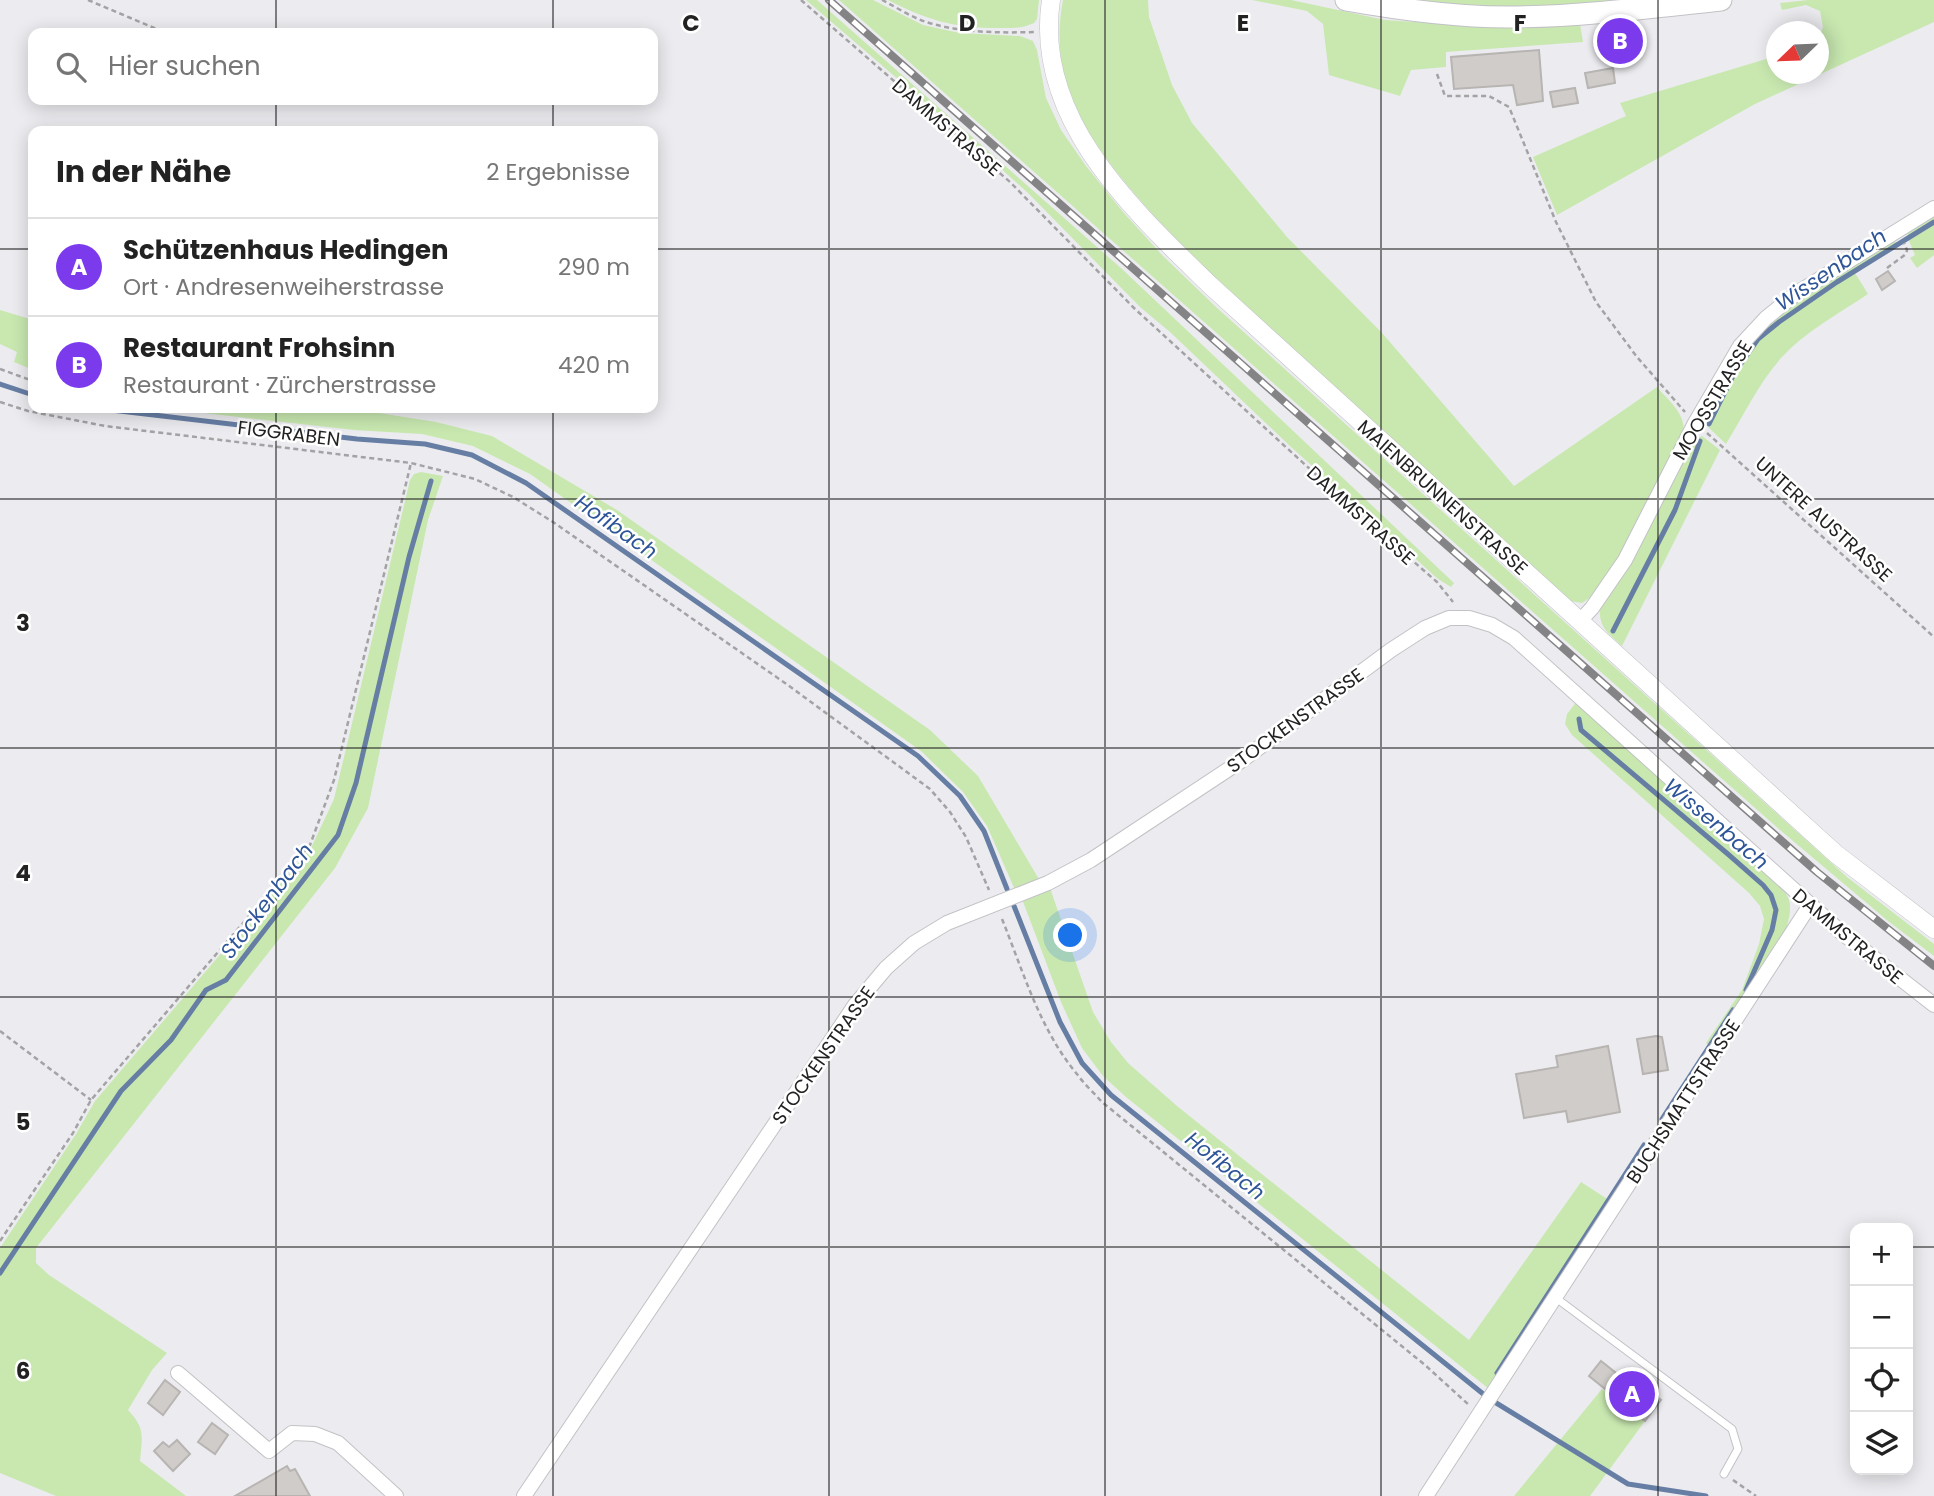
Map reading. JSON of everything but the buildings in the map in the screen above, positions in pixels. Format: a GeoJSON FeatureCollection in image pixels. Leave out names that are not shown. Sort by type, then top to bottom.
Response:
{"type":"FeatureCollection","features":[{"type":"Feature","properties":{"kind":"main road"},"geometry":{"type":"LineString","coordinates":[[1346,0],[1417,11],[1514,17],[1555,16],[1721,0]]}},
{"type":"Feature","properties":{"kind":"street","name":"MAIENBRUNNENSTRASSE"},"geometry":{"type":"LineString","coordinates":[[1051,0],[1049,32],[1052,63],[1064,107],[1088,148],[1138,211],[1211,286],[1836,854],[1934,929]]}},
{"type":"Feature","properties":{"kind":"street","name":"MOOSSTRASSE"},"geometry":{"type":"LineString","coordinates":[[1580,621],[1625,560],[1695,423],[1740,346],[1766,318],[1797,293],[1934,208]]}},
{"type":"Feature","properties":{"kind":"street","name":"DAMMSTRASSE"},"geometry":{"type":"LineString","coordinates":[[1460,617],[1492,625],[1514,638],[1810,905],[1875,961],[1934,1005]]}},
{"type":"Feature","properties":{"kind":"street","name":"STOCKENSTRASSE"},"geometry":{"type":"LineString","coordinates":[[524,1496],[855,1005],[886,968],[914,943],[947,923],[1048,883],[1091,860],[1241,761],[1399,644],[1435,623],[1460,617]]}},
{"type":"Feature","properties":{"kind":"street","name":"BUCHSMATTSTRASSE"},"geometry":{"type":"LineString","coordinates":[[1426,1496],[1810,905]]}},
{"type":"Feature","properties":{"kind":"street"},"geometry":{"type":"LineString","coordinates":[[178,1373],[269,1451],[292,1433],[315,1434],[338,1443],[396,1496]]}},
{"type":"Feature","properties":{"kind":"lane"},"geometry":{"type":"LineString","coordinates":[[1556,1298],[1732,1429],[1738,1449],[1724,1474]]}},
{"type":"Feature","properties":{"kind":"path"},"geometry":{"type":"LineString","coordinates":[[88,0],[154,28]]}},
{"type":"Feature","properties":{"kind":"path","name":"DAMMSTRASSE"},"geometry":{"type":"LineString","coordinates":[[801,0],[1010,181],[1135,309],[1437,582],[1452,600],[1460,617]]}},
{"type":"Feature","properties":{"kind":"path"},"geometry":{"type":"LineString","coordinates":[[882,0],[923,22],[948,28],[983,32],[1049,32]]}},
{"type":"Feature","properties":{"kind":"path","name":"UNTERE AUSTRASSE"},"geometry":{"type":"LineString","coordinates":[[1437,74],[1445,96],[1489,96],[1510,107],[1556,222],[1596,302],[1637,357],[1695,423],[1934,636]]}},
{"type":"Feature","properties":{"kind":"path"},"geometry":{"type":"LineString","coordinates":[[1887,268],[1907,250],[1905,244]]}},
{"type":"Feature","properties":{"kind":"path"},"geometry":{"type":"LineString","coordinates":[[0,369],[28,379]]}},
{"type":"Feature","properties":{"kind":"path","name":"FIGGRABEN"},"geometry":{"type":"LineString","coordinates":[[0,402],[28,411]]}},
{"type":"Feature","properties":{"kind":"path","name":"FIGGRABEN"},"geometry":{"type":"LineString","coordinates":[[38,413],[106,426],[411,463],[334,780],[310,845],[91,1100]]}},
{"type":"Feature","properties":{"kind":"path"},"geometry":{"type":"LineString","coordinates":[[0,1031],[91,1100],[73,1133],[0,1241]]}},
{"type":"Feature","properties":{"kind":"path"},"geometry":{"type":"LineString","coordinates":[[1724,1474],[1756,1496]]}},
{"type":"Feature","properties":{"kind":"green space"},"geometry":{"type":"Polygon","coordinates":[[[806,0],[817,0],[1122,269],[1454,583],[1451,587],[1438,579],[1291,447],[1140,307],[1028,193],[806,0]]]}},
{"type":"Feature","properties":{"kind":"green space"},"geometry":{"type":"Polygon","coordinates":[[[839,0],[873,0],[923,25],[960,33],[1020,36],[1033,41],[1046,98],[1061,130],[1123,212],[1163,256],[1216,307],[1847,877],[1934,944],[1934,956],[1780,830],[839,0]]]}},
{"type":"Feature","properties":{"kind":"green space"},"geometry":{"type":"Polygon","coordinates":[[[888,0],[1039,0],[1034,23],[1020,27],[980,28],[940,21],[888,0]]]}},
{"type":"Feature","properties":{"kind":"green space"},"geometry":{"type":"Polygon","coordinates":[[[1063,0],[1148,0],[1149,17],[1172,85],[1192,123],[1287,237],[1383,334],[1514,486],[1657,387],[1671,402],[1679,412],[1684,431],[1620,555],[1591,597],[1582,603],[1570,601],[1216,279],[1128,187],[1089,133],[1065,80],[1060,50],[1063,0]]]}},
{"type":"Feature","properties":{"kind":"green space"},"geometry":{"type":"Polygon","coordinates":[[[1252,0],[1291,0],[1385,20],[1460,25],[1580,24],[1583,42],[1446,52],[1446,67],[1411,70],[1400,96],[1329,75],[1323,24],[1307,11],[1252,0]]]}},
{"type":"Feature","properties":{"kind":"green space"},"geometry":{"type":"Polygon","coordinates":[[[1409,0],[1621,0],[1515,7],[1409,0]]]}},
{"type":"Feature","properties":{"kind":"green space"},"geometry":{"type":"Polygon","coordinates":[[[1808,0],[1934,0],[1934,22],[1829,70],[1829,21],[1822,21],[1820,11],[1806,5],[1782,10],[1780,3],[1808,0]]]}},
{"type":"Feature","properties":{"kind":"green space"},"geometry":{"type":"Polygon","coordinates":[[[1766,59],[1766,84],[1799,84],[1755,104],[1557,215],[1533,157],[1626,116],[1620,103],[1766,59]]]}},
{"type":"Feature","properties":{"kind":"green space"},"geometry":{"type":"Polygon","coordinates":[[[1934,215],[1934,255],[1917,268],[1910,258],[1915,255],[1907,236],[1909,231],[1934,215]]]}},
{"type":"Feature","properties":{"kind":"green space"},"geometry":{"type":"Polygon","coordinates":[[[1894,241],[1900,245],[1855,273],[1868,294],[1811,332],[1781,358],[1758,389],[1726,444],[1709,428],[1706,416],[1750,343],[1781,312],[1799,299],[1894,241]]]}},
{"type":"Feature","properties":{"kind":"green space"},"geometry":{"type":"Polygon","coordinates":[[[0,310],[28,318],[28,368],[14,362],[17,352],[0,344],[0,310]]]}},
{"type":"Feature","properties":{"kind":"green space"},"geometry":{"type":"Polygon","coordinates":[[[204,413],[379,413],[436,422],[492,436],[617,510],[930,730],[978,776],[1040,881],[1015,890],[987,826],[963,792],[921,751],[530,474],[473,446],[422,434],[354,430],[204,413]]]}},
{"type":"Feature","properties":{"kind":"green space"},"geometry":{"type":"Polygon","coordinates":[[[1702,436],[1720,450],[1622,646],[1602,624],[1600,605],[1692,441],[1702,436]]]}},
{"type":"Feature","properties":{"kind":"green space"},"geometry":{"type":"Polygon","coordinates":[[[421,472],[443,476],[428,520],[368,808],[335,868],[36,1248],[36,1263],[49,1275],[167,1353],[152,1370],[128,1410],[140,1428],[140,1461],[186,1496],[56,1496],[0,1473],[0,1248],[95,1101],[311,848],[334,799],[410,480],[414,474],[421,472]]]}},
{"type":"Feature","properties":{"kind":"green space"},"geometry":{"type":"Polygon","coordinates":[[[1577,701],[1773,879],[1788,898],[1788,921],[1782,939],[1747,999],[1713,1048],[1706,1043],[1742,990],[1759,944],[1764,919],[1760,906],[1749,893],[1572,735],[1565,724],[1567,714],[1577,701]]]}},
{"type":"Feature","properties":{"kind":"green space"},"geometry":{"type":"Polygon","coordinates":[[[1050,888],[1093,1012],[1111,1042],[1128,1063],[1177,1106],[1469,1340],[1581,1182],[1612,1202],[1489,1389],[1103,1076],[1082,1048],[1061,1002],[1022,899],[1050,888]]]}},
{"type":"Feature","properties":{"kind":"green space"},"geometry":{"type":"Polygon","coordinates":[[[1602,1389],[1645,1421],[1590,1496],[1514,1496],[1602,1389]]]}},
{"type":"Feature","properties":{"kind":"waterway","name":"Wissenbach"},"geometry":{"type":"LineString","coordinates":[[1709,424],[1735,372],[1758,339],[1837,282],[1934,222]]}},
{"type":"Feature","properties":{"kind":"waterway","name":"Hofibach"},"geometry":{"type":"LineString","coordinates":[[0,384],[28,393]]}},
{"type":"Feature","properties":{"kind":"waterway","name":"Hofibach"},"geometry":{"type":"LineString","coordinates":[[136,413],[357,439],[425,444],[472,455],[526,483],[918,756],[960,796],[984,831],[1007,889]]}},
{"type":"Feature","properties":{"kind":"waterway","name":"Wissenbach"},"geometry":{"type":"LineString","coordinates":[[1613,631],[1675,510],[1700,441]]}},
{"type":"Feature","properties":{"kind":"waterway","name":"Stockenbach"},"geometry":{"type":"LineString","coordinates":[[0,1273],[121,1091],[171,1040],[206,990],[226,980],[338,835],[356,783],[409,557],[431,481]]}},
{"type":"Feature","properties":{"kind":"waterway","name":"Wissenbach"},"geometry":{"type":"LineString","coordinates":[[1579,719],[1581,730],[1729,855],[1771,895],[1776,910],[1772,930],[1746,990]]}},
{"type":"Feature","properties":{"kind":"waterway","name":"Hofibach"},"geometry":{"type":"LineString","coordinates":[[1014,906],[1060,1022],[1082,1063],[1111,1095],[1487,1397]]}},
{"type":"Feature","properties":{"kind":"waterway","name":"Wissenbach"},"geometry":{"type":"LineString","coordinates":[[1662,1119],[1733,1010]]}},
{"type":"Feature","properties":{"kind":"waterway","name":"Wissenbach"},"geometry":{"type":"LineString","coordinates":[[1497,1373],[1644,1145]]}},
{"type":"Feature","properties":{"kind":"waterway","name":"Hofibach"},"geometry":{"type":"LineString","coordinates":[[1493,1401],[1628,1484],[1706,1496]]}},
{"type":"Feature","properties":{"kind":"railway"},"geometry":{"type":"LineString","coordinates":[[829,0],[1817,872],[1934,966]]}},
{"type":"Feature","properties":{"kind":"place","name":"Restaurant Frohsinn"},"geometry":{"type":"Point","coordinates":[1620,41]}},
{"type":"Feature","properties":{"kind":"place","name":"Schützenhaus Hedingen"},"geometry":{"type":"Point","coordinates":[1632,1394]}}]}
